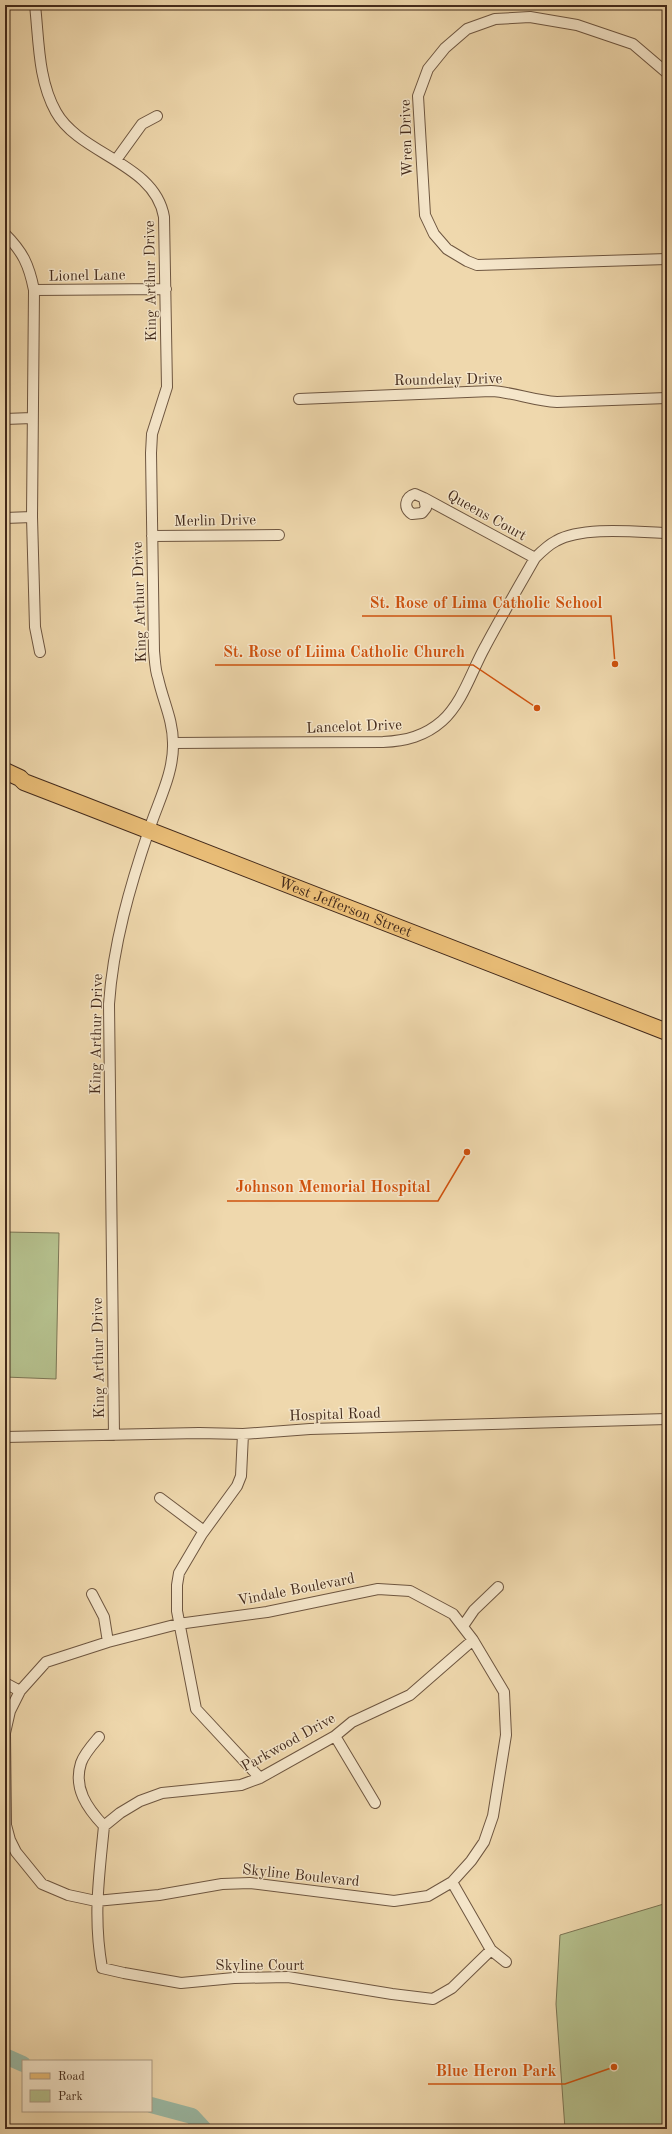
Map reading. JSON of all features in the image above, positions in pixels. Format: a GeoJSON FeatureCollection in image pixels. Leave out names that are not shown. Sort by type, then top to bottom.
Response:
{"type":"FeatureCollection","features":[{"type":"Feature","properties":{"kind":"main road","name":"West Jefferson Street"},"geometry":{"type":"LineString","coordinates":[[5,771],[20,778],[24,782]]}},
{"type":"Feature","properties":{"kind":"main road","name":"West Jefferson Street"},"geometry":{"type":"LineString","coordinates":[[5,780],[24,782],[667,1032]]}},
{"type":"Feature","properties":{"kind":"street","name":"King Arthur Drive"},"geometry":{"type":"LineString","coordinates":[[35,5],[46,92],[56,113],[69,129],[116,160],[147,183],[162,206],[166,289],[167,387],[152,434],[154,651],[158,679],[170,717],[173,743],[172,761],[148,831],[118,938],[111,971],[109,1004],[114,1435]]}},
{"type":"Feature","properties":{"kind":"street","name":"Wren Drive"},"geometry":{"type":"LineString","coordinates":[[667,73],[633,44],[577,24],[530,17],[495,19],[467,29],[445,48],[428,68],[418,96],[425,215],[434,234],[447,248],[467,261],[477,265],[667,259]]}},
{"type":"Feature","properties":{"kind":"street"},"geometry":{"type":"LineString","coordinates":[[116,160],[142,124],[157,116]]}},
{"type":"Feature","properties":{"kind":"street"},"geometry":{"type":"LineString","coordinates":[[5,234],[21,252],[27,262],[34,290],[32,517],[35,627],[40,652]]}},
{"type":"Feature","properties":{"kind":"street","name":"Lionel Lane"},"geometry":{"type":"LineString","coordinates":[[34,290],[166,289]]}},
{"type":"Feature","properties":{"kind":"street","name":"Roundelay Drive"},"geometry":{"type":"LineString","coordinates":[[300,399],[491,391],[505,392],[542,402],[667,398]]}},
{"type":"Feature","properties":{"kind":"street"},"geometry":{"type":"LineString","coordinates":[[5,419],[32,418]]}},
{"type":"Feature","properties":{"kind":"street","name":"Queens Court"},"geometry":{"type":"LineString","coordinates":[[424,498],[535,558]]}},
{"type":"Feature","properties":{"kind":"street"},"geometry":{"type":"LineString","coordinates":[[5,518],[32,517]]}},
{"type":"Feature","properties":{"kind":"street","name":"Lancelot Drive"},"geometry":{"type":"LineString","coordinates":[[173,743],[391,741],[413,738],[426,732],[443,720],[458,700],[484,647],[535,558],[556,541],[584,532],[667,533]]}},
{"type":"Feature","properties":{"kind":"street","name":"Merlin Drive"},"geometry":{"type":"LineString","coordinates":[[152,536],[279,535]]}},
{"type":"Feature","properties":{"kind":"street","name":"Hospital Road"},"geometry":{"type":"LineString","coordinates":[[5,1437],[243,1434],[310,1429],[667,1419]]}},
{"type":"Feature","properties":{"kind":"street"},"geometry":{"type":"LineString","coordinates":[[243,1434],[241,1476],[237,1486],[204,1531],[179,1573],[177,1584],[178,1624],[196,1709],[260,1778]]}},
{"type":"Feature","properties":{"kind":"street"},"geometry":{"type":"LineString","coordinates":[[160,1498],[204,1531]]}},
{"type":"Feature","properties":{"kind":"street"},"geometry":{"type":"LineString","coordinates":[[463,1626],[474,1610],[498,1587]]}},
{"type":"Feature","properties":{"kind":"street","name":"Vindale Boulevard"},"geometry":{"type":"LineString","coordinates":[[5,1734],[10,1711],[20,1691],[46,1662],[108,1642],[178,1624],[267,1612],[378,1589],[410,1591],[453,1614],[473,1640]]}},
{"type":"Feature","properties":{"kind":"street"},"geometry":{"type":"LineString","coordinates":[[92,1594],[104,1618],[108,1642]]}},
{"type":"Feature","properties":{"kind":"street","name":"Parkwood Drive"},"geometry":{"type":"LineString","coordinates":[[104,1826],[120,1813],[140,1801],[162,1793],[241,1785],[260,1778],[335,1736],[352,1722],[410,1695],[473,1640]]}},
{"type":"Feature","properties":{"kind":"street","name":"Skyline Boulevard"},"geometry":{"type":"LineString","coordinates":[[5,1734],[6,1825],[10,1840],[16,1852],[42,1884],[68,1895],[96,1901],[159,1895],[222,1884],[250,1882],[394,1901],[428,1896],[452,1882],[471,1861],[484,1842],[494,1809],[506,1735],[504,1692],[473,1640]]}},
{"type":"Feature","properties":{"kind":"street"},"geometry":{"type":"LineString","coordinates":[[5,1683],[20,1691]]}},
{"type":"Feature","properties":{"kind":"street"},"geometry":{"type":"LineString","coordinates":[[335,1736],[375,1803]]}},
{"type":"Feature","properties":{"kind":"street"},"geometry":{"type":"LineString","coordinates":[[96,1901],[104,1826],[92,1814],[79,1789],[81,1762],[99,1737]]}},
{"type":"Feature","properties":{"kind":"street"},"geometry":{"type":"LineString","coordinates":[[452,1882],[491,1950],[506,1962]]}},
{"type":"Feature","properties":{"kind":"street","name":"Skyline Court"},"geometry":{"type":"LineString","coordinates":[[96,1901],[97,1938],[102,1968],[124,1974],[181,1983],[234,1978],[288,1977],[392,1994],[433,1998],[452,1988],[491,1950]]}},
{"type":"Feature","properties":{"kind":"green space"},"geometry":{"type":"Polygon","coordinates":[[[5,1232],[59,1233],[56,1379],[5,1377],[5,1232]]]}},
{"type":"Feature","properties":{"kind":"green space"},"geometry":{"type":"Polygon","coordinates":[[[667,1903],[667,2129],[565,2129],[556,2004],[560,1935],[667,1903]]]}},
{"type":"Feature","properties":{"kind":"waterway"},"geometry":{"type":"LineString","coordinates":[[5,2056],[22,2064]]}},
{"type":"Feature","properties":{"kind":"waterway"},"geometry":{"type":"LineString","coordinates":[[152,2105],[192,2116],[204,2129]]}},
{"type":"Feature","properties":{"kind":"place","name":"St. Rose of Lima Catholic School"},"geometry":{"type":"Point","coordinates":[615,664]}},
{"type":"Feature","properties":{"kind":"place","name":"St. Rose of Liima Catholic Church"},"geometry":{"type":"Point","coordinates":[537,708]}},
{"type":"Feature","properties":{"kind":"place","name":"Johnson Memorial Hospital"},"geometry":{"type":"Point","coordinates":[467,1152]}},
{"type":"Feature","properties":{"kind":"place","name":"Blue Heron Park"},"geometry":{"type":"Point","coordinates":[614,2067]}}]}
